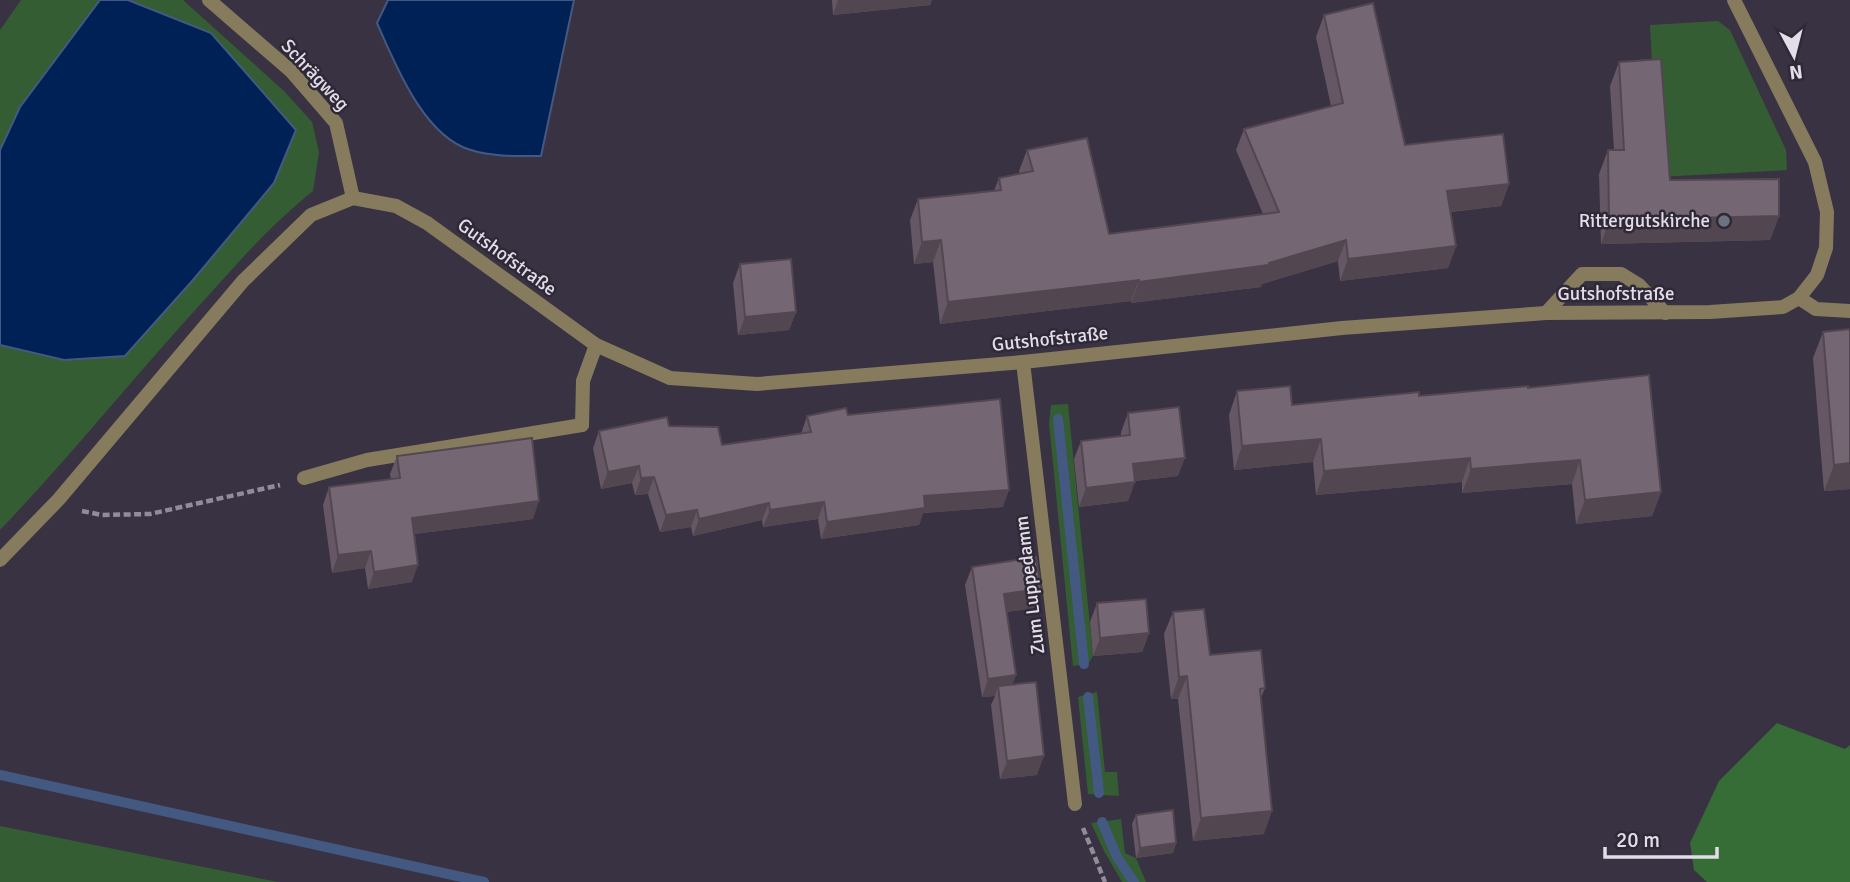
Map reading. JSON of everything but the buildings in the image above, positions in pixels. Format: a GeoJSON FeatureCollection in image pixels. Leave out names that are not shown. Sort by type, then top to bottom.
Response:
{"type":"FeatureCollection","features":[{"type":"Feature","properties":{"kind":"street","name":"Schrägweg"},"geometry":{"type":"LineString","coordinates":[[209,0],[290,71],[336,123],[353,198]]}},
{"type":"Feature","properties":{"kind":"street"},"geometry":{"type":"LineString","coordinates":[[1734,0],[1815,163],[1827,212],[1826,248],[1817,275],[1799,298],[1816,309],[1850,311]]}},
{"type":"Feature","properties":{"kind":"street","name":"Gutshofstraße"},"geometry":{"type":"LineString","coordinates":[[353,198],[396,206],[427,223],[596,345],[670,378],[757,384],[1023,362],[1342,328],[1546,313],[1665,313],[1766,309],[1783,307],[1799,298]]}},
{"type":"Feature","properties":{"kind":"street"},"geometry":{"type":"LineString","coordinates":[[0,560],[59,499],[243,281],[311,215],[353,198]]}},
{"type":"Feature","properties":{"kind":"street"},"geometry":{"type":"LineString","coordinates":[[1546,313],[1582,274],[1621,274],[1639,285],[1665,313]]}},
{"type":"Feature","properties":{"kind":"street"},"geometry":{"type":"LineString","coordinates":[[304,478],[366,460],[582,425],[583,381],[596,345]]}},
{"type":"Feature","properties":{"kind":"street","name":"Zum Luppedamm"},"geometry":{"type":"LineString","coordinates":[[1023,362],[1075,804]]}},
{"type":"Feature","properties":{"kind":"path"},"geometry":{"type":"LineString","coordinates":[[59,499],[76,510],[102,515],[150,514],[263,490],[304,478]]}},
{"type":"Feature","properties":{"kind":"path"},"geometry":{"type":"LineString","coordinates":[[1075,804],[1105,882]]}},
{"type":"Feature","properties":{"kind":"green space"},"geometry":{"type":"Polygon","coordinates":[[[21,0],[183,0],[285,92],[312,122],[319,152],[313,191],[246,255],[0,530],[0,30],[21,0]]]}},
{"type":"Feature","properties":{"kind":"green space"},"geometry":{"type":"Polygon","coordinates":[[[1718,21],[1730,30],[1786,150],[1787,170],[1658,177],[1650,25],[1718,21]]]}},
{"type":"Feature","properties":{"kind":"green space"},"geometry":{"type":"Polygon","coordinates":[[[1068,404],[1093,656],[1088,664],[1073,666],[1049,423],[1051,405],[1068,404]]]}},
{"type":"Feature","properties":{"kind":"green space"},"geometry":{"type":"Polygon","coordinates":[[[1097,692],[1105,772],[1117,772],[1119,796],[1088,794],[1078,697],[1097,692]]]}},
{"type":"Feature","properties":{"kind":"green space"},"geometry":{"type":"Polygon","coordinates":[[[1777,723],[1845,749],[1850,745],[1850,882],[1707,882],[1694,870],[1690,843],[1719,781],[1777,723]]]}},
{"type":"Feature","properties":{"kind":"green space"},"geometry":{"type":"Polygon","coordinates":[[[1121,819],[1125,853],[1136,858],[1146,882],[1122,882],[1091,823],[1121,819]]]}},
{"type":"Feature","properties":{"kind":"green space"},"geometry":{"type":"Polygon","coordinates":[[[0,826],[278,882],[0,882],[0,826]]]}},
{"type":"Feature","properties":{"kind":"water"},"geometry":{"type":"Polygon","coordinates":[[[100,0],[128,0],[211,33],[296,130],[274,183],[125,356],[64,360],[0,345],[0,150],[20,107],[100,0]]]}},
{"type":"Feature","properties":{"kind":"water"},"geometry":{"type":"Polygon","coordinates":[[[388,0],[574,0],[541,156],[506,156],[471,150],[454,142],[439,130],[413,97],[377,23],[388,0]]]}},
{"type":"Feature","properties":{"kind":"waterway"},"geometry":{"type":"LineString","coordinates":[[1058,419],[1084,664]]}},
{"type":"Feature","properties":{"kind":"waterway"},"geometry":{"type":"LineString","coordinates":[[1088,697],[1099,793]]}},
{"type":"Feature","properties":{"kind":"waterway"},"geometry":{"type":"LineString","coordinates":[[0,775],[484,882]]}},
{"type":"Feature","properties":{"kind":"waterway"},"geometry":{"type":"LineString","coordinates":[[1102,822],[1117,857],[1134,882]]}},
{"type":"Feature","properties":{"kind":"place","name":"Rittergutskirche"},"geometry":{"type":"Point","coordinates":[1724,221]}}]}
